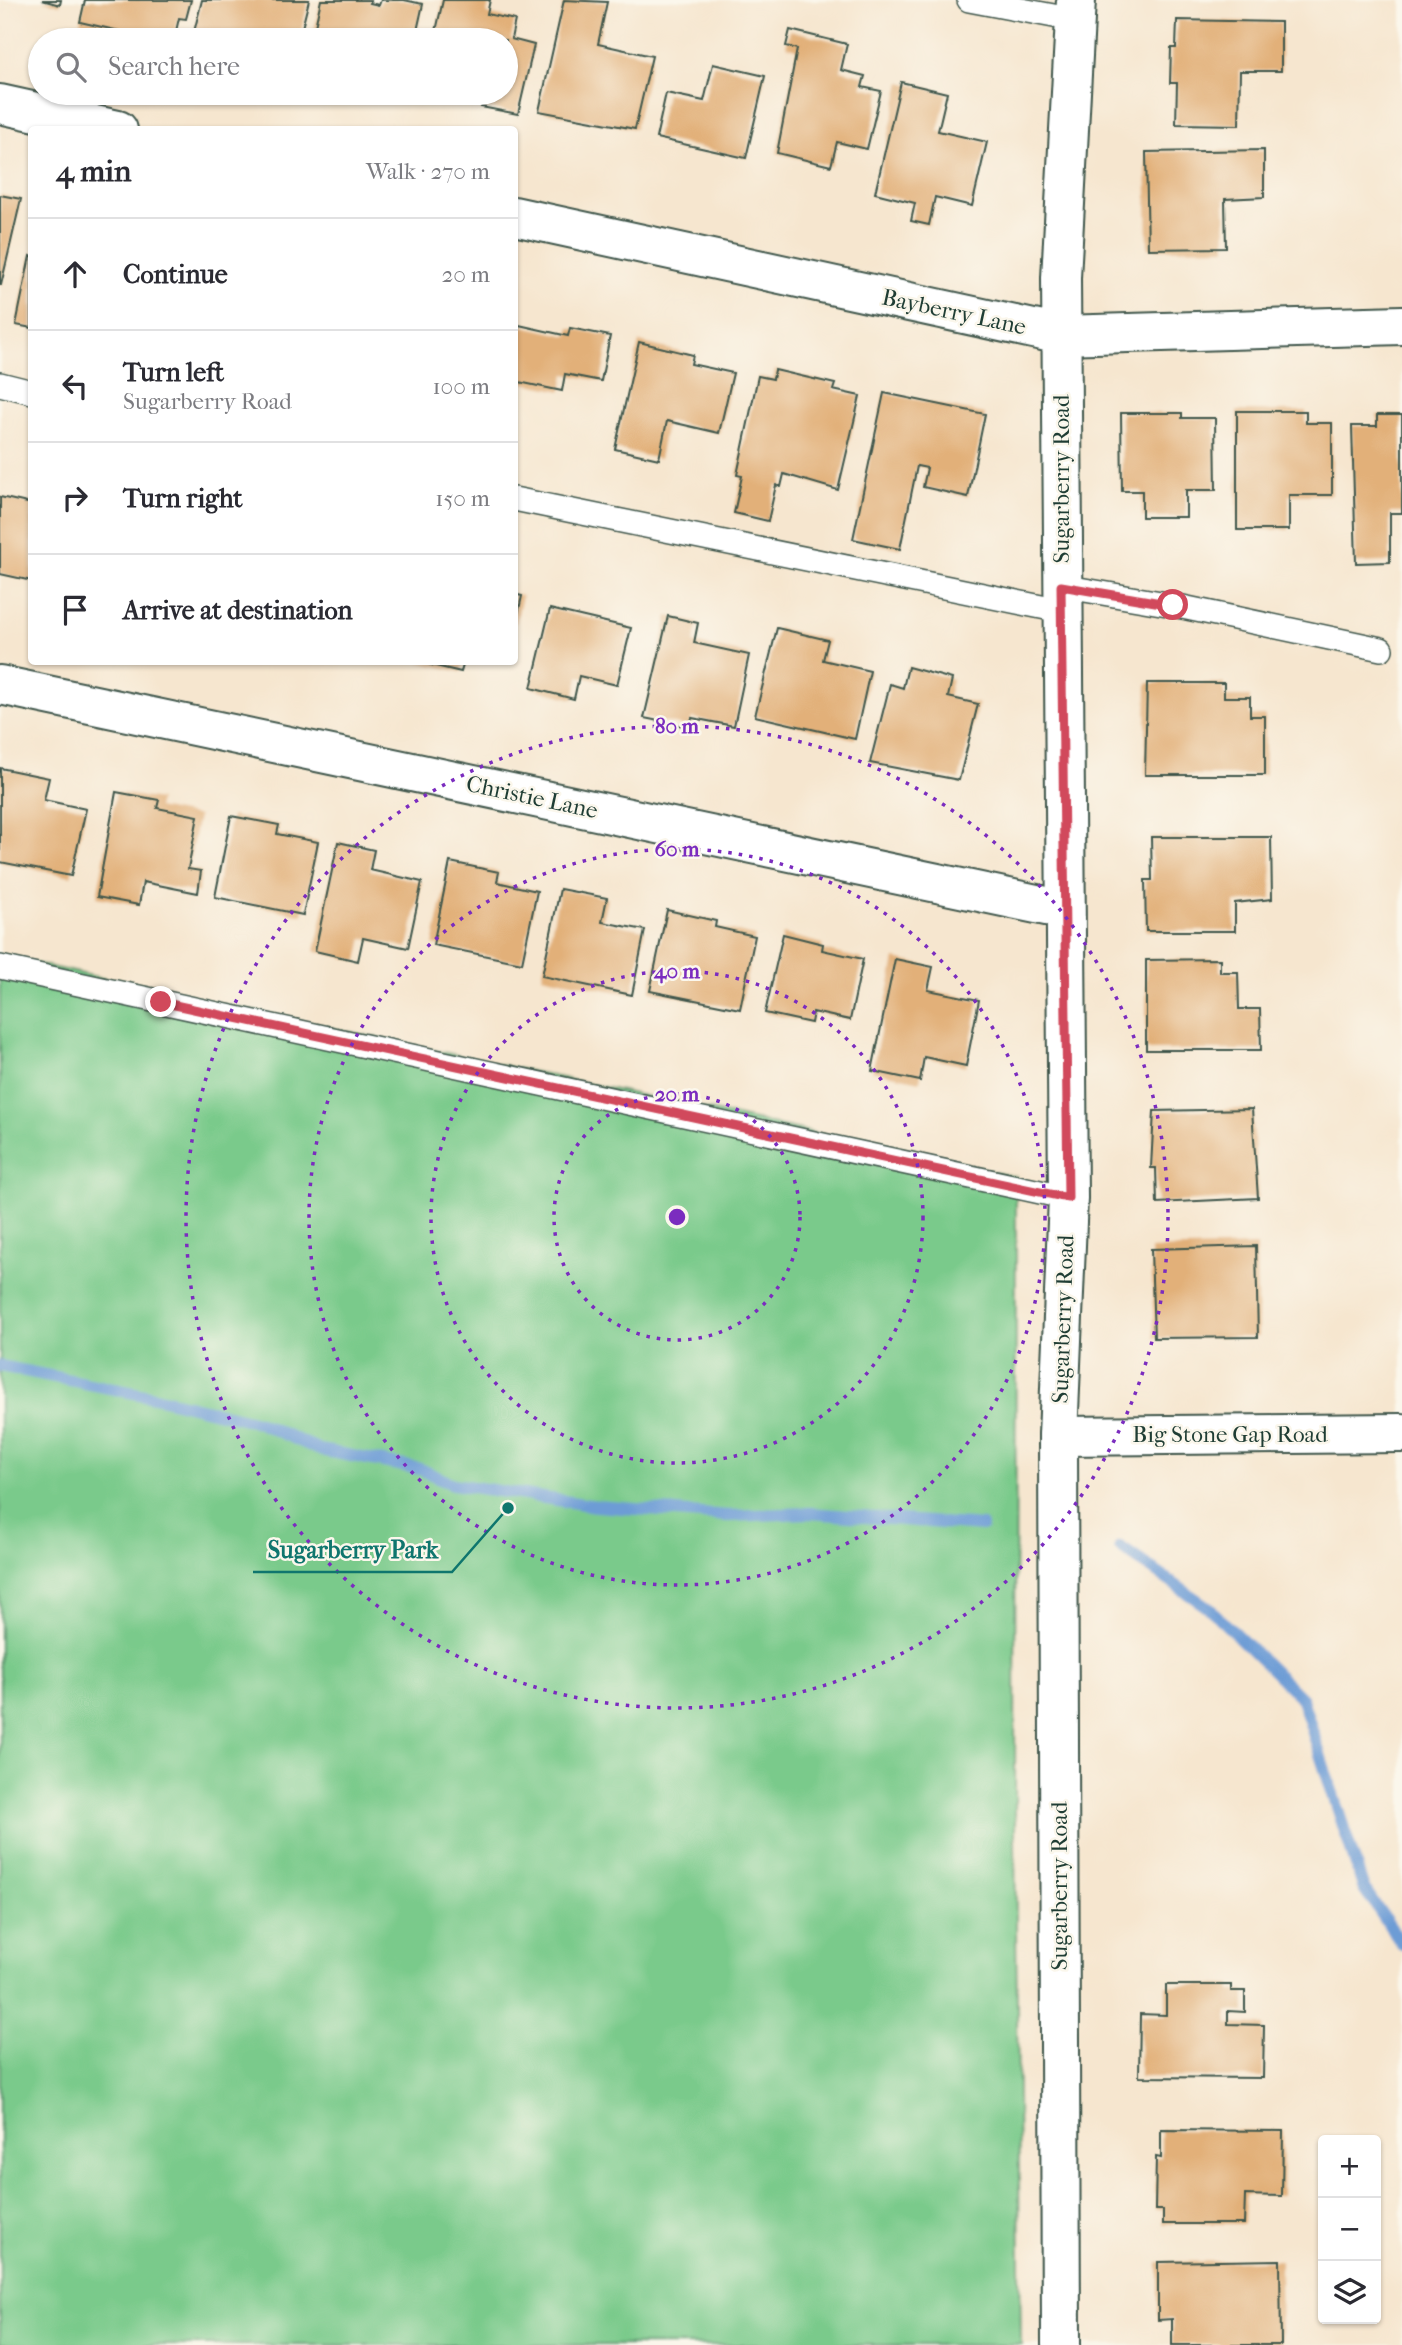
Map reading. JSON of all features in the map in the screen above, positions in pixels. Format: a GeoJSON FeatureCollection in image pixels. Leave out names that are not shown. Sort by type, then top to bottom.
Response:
{"type":"FeatureCollection","features":[{"type":"Feature","properties":{"kind":"street","name":"Sugarberry Road"},"geometry":{"type":"LineString","coordinates":[[1061,2345],[1058,1436],[1068,1198],[1061,598],[1061,278],[1075,10]]}},
{"type":"Feature","properties":{"kind":"street"},"geometry":{"type":"LineString","coordinates":[[0,104],[100,126]]}},
{"type":"Feature","properties":{"kind":"street","name":"Bayberry Lane"},"geometry":{"type":"LineString","coordinates":[[518,217],[1061,335],[1402,325]]}},
{"type":"Feature","properties":{"kind":"street","name":"Christie Lane"},"geometry":{"type":"LineString","coordinates":[[0,685],[1065,910]]}},
{"type":"Feature","properties":{"kind":"street","name":"Big Stone Gap Road"},"geometry":{"type":"LineString","coordinates":[[1058,1436],[1402,1433]]}},
{"type":"Feature","properties":{"kind":"lane"},"geometry":{"type":"LineString","coordinates":[[969,0],[1075,10]]}},
{"type":"Feature","properties":{"kind":"lane"},"geometry":{"type":"LineString","coordinates":[[0,384],[28,390]]}},
{"type":"Feature","properties":{"kind":"lane"},"geometry":{"type":"LineString","coordinates":[[518,500],[1061,598],[1173,605],[1381,649]]}},
{"type":"Feature","properties":{"kind":"lane"},"geometry":{"type":"LineString","coordinates":[[0,967],[1068,1198]]}},
{"type":"Feature","properties":{"kind":"green space"},"geometry":{"type":"Polygon","coordinates":[[[0,956],[1016,1177],[1015,1840],[1021,2345],[0,2345],[0,956]]]}},
{"type":"Feature","properties":{"kind":"building"},"geometry":{"type":"Polygon","coordinates":[[[42,0],[61,0],[60,5],[42,0]]]}},
{"type":"Feature","properties":{"kind":"building"},"geometry":{"type":"Polygon","coordinates":[[[85,0],[191,0],[186,19],[179,18],[177,28],[106,28],[80,22],[85,0]]]}},
{"type":"Feature","properties":{"kind":"building"},"geometry":{"type":"Polygon","coordinates":[[[202,0],[309,0],[302,28],[195,28],[202,0]]]}},
{"type":"Feature","properties":{"kind":"building"},"geometry":{"type":"Polygon","coordinates":[[[321,0],[371,0],[370,3],[379,5],[381,0],[404,0],[423,4],[418,28],[315,28],[321,0]]]}},
{"type":"Feature","properties":{"kind":"building"},"geometry":{"type":"Polygon","coordinates":[[[443,0],[490,0],[487,14],[515,20],[513,28],[437,28],[443,0]]]}},
{"type":"Feature","properties":{"kind":"building"},"geometry":{"type":"Polygon","coordinates":[[[564,0],[607,2],[598,44],[652,56],[635,129],[539,111],[564,0]]]}},
{"type":"Feature","properties":{"kind":"building"},"geometry":{"type":"Polygon","coordinates":[[[1177,20],[1281,22],[1281,71],[1240,71],[1239,125],[1176,124],[1177,83],[1170,83],[1171,48],[1176,48],[1177,20]]]}},
{"type":"Feature","properties":{"kind":"building"},"geometry":{"type":"Polygon","coordinates":[[[790,30],[847,44],[841,70],[865,76],[862,87],[881,91],[867,149],[837,142],[831,166],[777,153],[797,49],[786,46],[790,30]]]}},
{"type":"Feature","properties":{"kind":"building"},"geometry":{"type":"Polygon","coordinates":[[[518,41],[534,45],[518,114],[481,107],[518,105],[518,41]]]}},
{"type":"Feature","properties":{"kind":"building"},"geometry":{"type":"Polygon","coordinates":[[[713,64],[765,76],[746,158],[656,138],[666,93],[704,101],[713,64]]]}},
{"type":"Feature","properties":{"kind":"building"},"geometry":{"type":"Polygon","coordinates":[[[901,82],[947,93],[938,131],[987,142],[972,206],[935,197],[929,225],[911,221],[915,203],[875,193],[901,82]]]}},
{"type":"Feature","properties":{"kind":"building"},"geometry":{"type":"Polygon","coordinates":[[[1264,150],[1264,197],[1225,199],[1226,248],[1148,249],[1146,152],[1264,150]]]}},
{"type":"Feature","properties":{"kind":"building"},"geometry":{"type":"Polygon","coordinates":[[[0,195],[21,199],[1,285],[0,285],[0,195]]]}},
{"type":"Feature","properties":{"kind":"building"},"geometry":{"type":"Polygon","coordinates":[[[28,266],[28,327],[16,325],[28,266]]]}},
{"type":"Feature","properties":{"kind":"building"},"geometry":{"type":"Polygon","coordinates":[[[519,325],[568,336],[570,328],[610,336],[601,381],[565,374],[562,391],[518,382],[519,325]]]}},
{"type":"Feature","properties":{"kind":"building"},"geometry":{"type":"Polygon","coordinates":[[[639,342],[693,355],[691,364],[733,373],[719,433],[667,421],[659,459],[615,449],[639,342]]]}},
{"type":"Feature","properties":{"kind":"building"},"geometry":{"type":"Polygon","coordinates":[[[775,370],[835,384],[833,390],[860,396],[838,490],[784,474],[781,487],[776,485],[768,521],[734,513],[742,476],[737,475],[758,376],[773,379],[775,370]]]}},
{"type":"Feature","properties":{"kind":"building"},"geometry":{"type":"Polygon","coordinates":[[[884,393],[985,414],[968,497],[923,487],[927,468],[917,466],[900,549],[853,539],[884,393]]]}},
{"type":"Feature","properties":{"kind":"building"},"geometry":{"type":"Polygon","coordinates":[[[1237,411],[1306,411],[1306,423],[1332,423],[1332,495],[1289,495],[1289,530],[1237,530],[1237,411]]]}},
{"type":"Feature","properties":{"kind":"building"},"geometry":{"type":"Polygon","coordinates":[[[1121,413],[1182,413],[1182,418],[1215,418],[1216,490],[1186,490],[1186,517],[1142,517],[1142,491],[1122,491],[1121,413]]]}},
{"type":"Feature","properties":{"kind":"building"},"geometry":{"type":"Polygon","coordinates":[[[1377,415],[1402,415],[1402,513],[1390,513],[1390,562],[1356,563],[1352,426],[1377,426],[1377,415]]]}},
{"type":"Feature","properties":{"kind":"building"},"geometry":{"type":"Polygon","coordinates":[[[0,497],[28,503],[28,580],[0,574],[0,497]]]}},
{"type":"Feature","properties":{"kind":"building"},"geometry":{"type":"Polygon","coordinates":[[[518,595],[522,596],[518,614],[518,595]]]}},
{"type":"Feature","properties":{"kind":"building"},"geometry":{"type":"Polygon","coordinates":[[[550,609],[631,628],[617,685],[579,676],[574,699],[531,688],[550,609]]]}},
{"type":"Feature","properties":{"kind":"building"},"geometry":{"type":"Polygon","coordinates":[[[668,616],[698,623],[694,643],[749,655],[734,726],[692,718],[689,727],[644,718],[668,616]]]}},
{"type":"Feature","properties":{"kind":"building"},"geometry":{"type":"Polygon","coordinates":[[[777,628],[828,640],[823,660],[870,671],[855,739],[755,716],[777,628]]]}},
{"type":"Feature","properties":{"kind":"building"},"geometry":{"type":"Polygon","coordinates":[[[432,665],[463,665],[461,672],[432,665]]]}},
{"type":"Feature","properties":{"kind":"building"},"geometry":{"type":"Polygon","coordinates":[[[908,667],[952,679],[948,697],[978,704],[959,780],[870,763],[890,684],[903,688],[908,667]]]}},
{"type":"Feature","properties":{"kind":"building"},"geometry":{"type":"Polygon","coordinates":[[[1147,683],[1224,683],[1224,697],[1250,697],[1250,716],[1265,716],[1265,775],[1145,775],[1147,683]]]}},
{"type":"Feature","properties":{"kind":"building"},"geometry":{"type":"Polygon","coordinates":[[[0,768],[49,778],[44,800],[86,809],[71,876],[0,862],[0,768]]]}},
{"type":"Feature","properties":{"kind":"building"},"geometry":{"type":"Polygon","coordinates":[[[116,792],[159,800],[157,808],[198,816],[188,869],[201,871],[198,893],[143,882],[139,905],[97,897],[116,792]]]}},
{"type":"Feature","properties":{"kind":"building"},"geometry":{"type":"Polygon","coordinates":[[[231,816],[279,825],[277,834],[318,842],[303,915],[215,897],[231,816]]]}},
{"type":"Feature","properties":{"kind":"building"},"geometry":{"type":"Polygon","coordinates":[[[1151,837],[1271,837],[1272,899],[1235,903],[1235,931],[1146,931],[1145,880],[1152,880],[1151,837]]]}},
{"type":"Feature","properties":{"kind":"building"},"geometry":{"type":"Polygon","coordinates":[[[338,842],[374,850],[370,870],[422,882],[408,948],[363,938],[358,961],[315,951],[338,842]]]}},
{"type":"Feature","properties":{"kind":"building"},"geometry":{"type":"Polygon","coordinates":[[[450,862],[499,872],[497,882],[537,891],[522,963],[433,945],[450,862]]]}},
{"type":"Feature","properties":{"kind":"building"},"geometry":{"type":"Polygon","coordinates":[[[560,889],[607,898],[602,922],[645,930],[632,995],[542,976],[560,889]]]}},
{"type":"Feature","properties":{"kind":"building"},"geometry":{"type":"Polygon","coordinates":[[[667,910],[716,921],[715,927],[755,936],[740,1009],[650,991],[667,910]]]}},
{"type":"Feature","properties":{"kind":"building"},"geometry":{"type":"Polygon","coordinates":[[[783,934],[823,944],[822,950],[863,959],[850,1020],[813,1012],[811,1023],[765,1013],[783,934]]]}},
{"type":"Feature","properties":{"kind":"building"},"geometry":{"type":"Polygon","coordinates":[[[895,959],[933,967],[928,990],[979,1000],[966,1066],[924,1057],[920,1081],[872,1071],[895,959]]]}},
{"type":"Feature","properties":{"kind":"building"},"geometry":{"type":"Polygon","coordinates":[[[1220,959],[1220,972],[1238,972],[1239,1009],[1260,1009],[1261,1050],[1146,1050],[1146,960],[1220,959]]]}},
{"type":"Feature","properties":{"kind":"building"},"geometry":{"type":"Polygon","coordinates":[[[1252,1109],[1258,1198],[1157,1203],[1156,1168],[1151,1168],[1154,1111],[1252,1109]]]}},
{"type":"Feature","properties":{"kind":"building"},"geometry":{"type":"Polygon","coordinates":[[[1256,1246],[1258,1337],[1154,1338],[1151,1249],[1256,1246]]]}},
{"type":"Feature","properties":{"kind":"building"},"geometry":{"type":"Polygon","coordinates":[[[1166,1985],[1231,1985],[1231,1991],[1245,1991],[1245,2012],[1228,2011],[1228,2024],[1264,2025],[1263,2078],[1139,2077],[1140,2014],[1166,2015],[1166,1985]]]}},
{"type":"Feature","properties":{"kind":"building"},"geometry":{"type":"Polygon","coordinates":[[[1161,2130],[1283,2131],[1282,2196],[1245,2195],[1244,2224],[1163,2224],[1163,2210],[1155,2210],[1156,2157],[1161,2158],[1161,2130]]]}},
{"type":"Feature","properties":{"kind":"building"},"geometry":{"type":"Polygon","coordinates":[[[1280,2260],[1281,2345],[1172,2345],[1172,2319],[1158,2320],[1158,2262],[1280,2260]]]}},
{"type":"Feature","properties":{"kind":"waterway"},"geometry":{"type":"LineString","coordinates":[[0,1366],[159,1398],[257,1422],[320,1450],[420,1469],[453,1484],[596,1506],[728,1516],[810,1513],[982,1526]]}},
{"type":"Feature","properties":{"kind":"waterway"},"geometry":{"type":"LineString","coordinates":[[1120,1547],[1209,1608],[1302,1699],[1363,1887],[1402,1944]]}},
{"type":"Feature","properties":{"kind":"place","name":"Sugarberry Park"},"geometry":{"type":"Point","coordinates":[508,1508]}},
{"type":"Feature","properties":{"kind":"route"},"geometry":{"type":"LineString","coordinates":[[161,1002],[1068,1198],[1061,586],[1173,605]]}}]}
